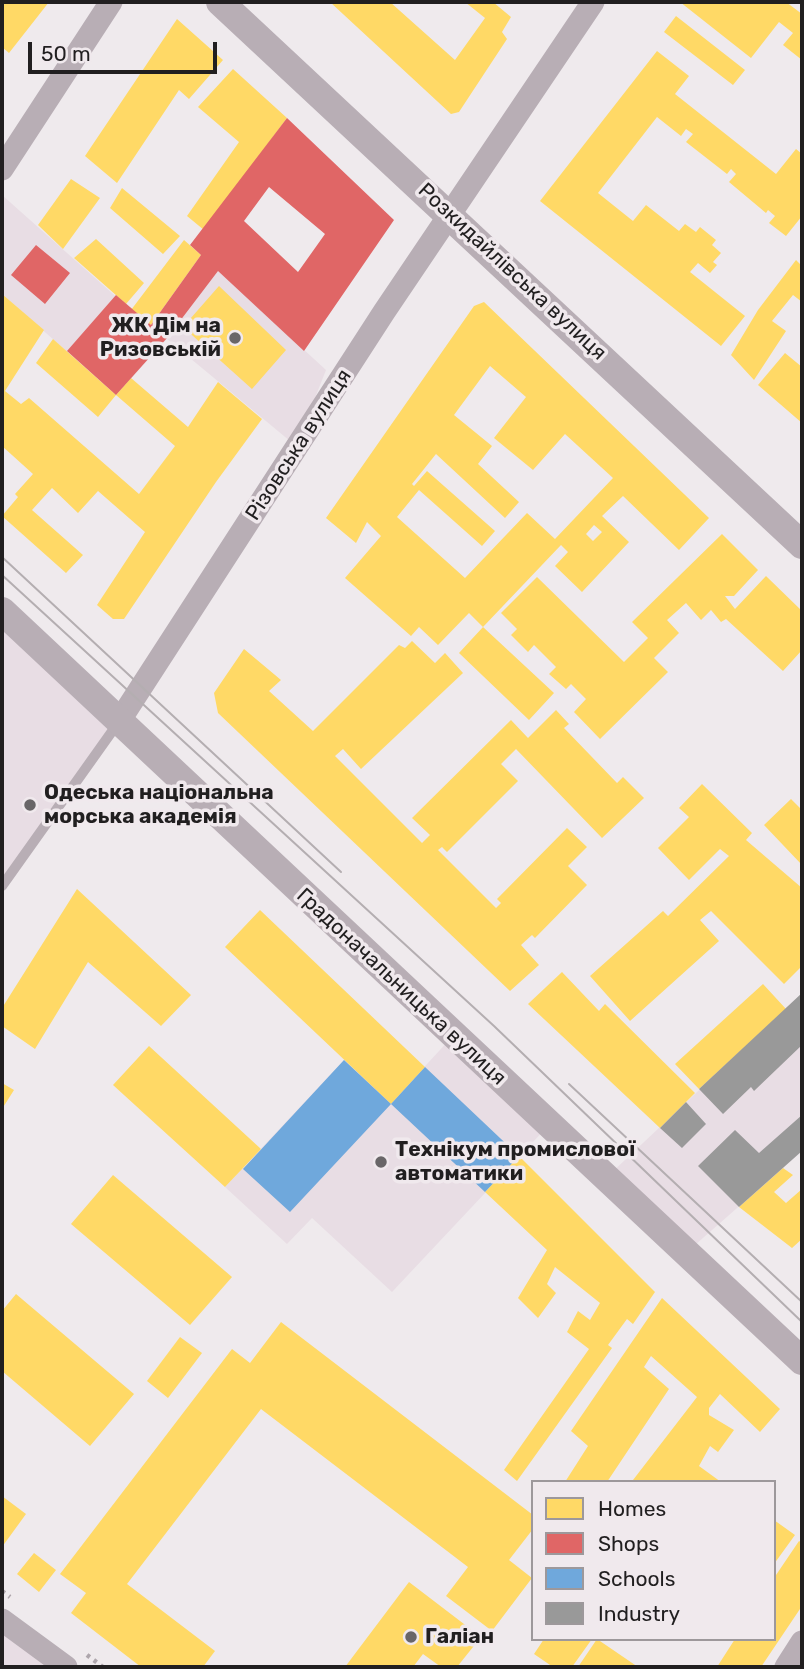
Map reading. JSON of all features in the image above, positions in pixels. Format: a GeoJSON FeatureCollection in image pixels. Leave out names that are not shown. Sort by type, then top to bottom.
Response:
{"type":"FeatureCollection","features":[{"type":"Feature","properties":{"kind":"street"},"geometry":{"type":"LineString","coordinates":[[2,169],[111,2]]}},
{"type":"Feature","properties":{"kind":"street","name":"Розкидайлівська вулиця"},"geometry":{"type":"LineString","coordinates":[[220,2],[802,545]]}},
{"type":"Feature","properties":{"kind":"street","name":"Різовська вулиця"},"geometry":{"type":"LineString","coordinates":[[118,723],[450,214],[593,2]]}},
{"type":"Feature","properties":{"kind":"street","name":"Градоначальницька вулиця"},"geometry":{"type":"LineString","coordinates":[[2,611],[118,723],[802,1361]]}},
{"type":"Feature","properties":{"kind":"street"},"geometry":{"type":"LineString","coordinates":[[2,1620],[66,1667]]}},
{"type":"Feature","properties":{"kind":"street"},"geometry":{"type":"LineString","coordinates":[[786,1667],[802,1642]]}},
{"type":"Feature","properties":{"kind":"lane","name":"Різовська вулиця"},"geometry":{"type":"LineString","coordinates":[[2,886],[118,723]]}},
{"type":"Feature","properties":{"kind":"shaded area"},"geometry":{"type":"Polygon","coordinates":[[[2,195],[131,310],[201,255],[326,370],[296,446],[167,339],[116,395],[2,294],[2,195]]]}},
{"type":"Feature","properties":{"kind":"shaded area","name":"Одеська національна морська академія"},"geometry":{"type":"Polygon","coordinates":[[[2,614],[116,723],[2,886],[2,614]]]}},
{"type":"Feature","properties":{"kind":"shaded area"},"geometry":{"type":"Polygon","coordinates":[[[802,993],[802,1151],[687,1252],[608,1176],[802,993]]]}},
{"type":"Feature","properties":{"kind":"shaded area","name":"Технікум промислової автоматики"},"geometry":{"type":"Polygon","coordinates":[[[451,1038],[548,1126],[392,1292],[312,1218],[287,1244],[225,1187],[344,1060],[391,1103],[451,1038]]]}},
{"type":"Feature","properties":{"kind":"shaded area"},"geometry":{"type":"Polygon","coordinates":[[[2,1632],[48,1667],[2,1667],[2,1632]]]}},
{"type":"Feature","properties":{"kind":"building: Homes"},"geometry":{"type":"Polygon","coordinates":[[[2,2],[49,2],[9,53],[2,47],[2,2]]]}},
{"type":"Feature","properties":{"kind":"building: Homes"},"geometry":{"type":"Polygon","coordinates":[[[330,2],[390,2],[455,60],[485,18],[465,2],[493,2],[511,17],[502,32],[507,39],[459,112],[451,114],[330,2]]]}},
{"type":"Feature","properties":{"kind":"building: Homes"},"geometry":{"type":"Polygon","coordinates":[[[680,2],[786,2],[802,14],[802,60],[783,45],[793,33],[779,22],[751,58],[680,2]]]}},
{"type":"Feature","properties":{"kind":"building: Homes"},"geometry":{"type":"Polygon","coordinates":[[[676,16],[745,70],[733,85],[664,32],[676,16]]]}},
{"type":"Feature","properties":{"kind":"building: Homes"},"geometry":{"type":"Polygon","coordinates":[[[177,19],[223,60],[189,99],[179,90],[117,183],[85,156],[177,19]]]}},
{"type":"Feature","properties":{"kind":"building: Homes"},"geometry":{"type":"Polygon","coordinates":[[[657,51],[689,76],[675,94],[776,174],[796,149],[802,154],[802,216],[786,236],[769,223],[775,216],[768,210],[766,213],[729,182],[736,174],[731,169],[727,174],[686,142],[693,134],[686,129],[681,136],[657,117],[598,193],[633,221],[646,205],[679,231],[685,224],[696,232],[700,227],[716,240],[712,245],[721,253],[713,262],[717,265],[710,273],[698,263],[690,272],[745,316],[721,346],[540,201],[657,51]]]}},
{"type":"Feature","properties":{"kind":"building: Homes"},"geometry":{"type":"Polygon","coordinates":[[[233,69],[287,118],[204,230],[187,216],[239,142],[198,107],[233,69]]]}},
{"type":"Feature","properties":{"kind":"building: Homes"},"geometry":{"type":"Polygon","coordinates":[[[71,179],[100,198],[63,249],[38,225],[71,179]]]}},
{"type":"Feature","properties":{"kind":"building: Homes"},"geometry":{"type":"Polygon","coordinates":[[[122,188],[180,236],[163,254],[110,208],[122,188]]]}},
{"type":"Feature","properties":{"kind":"building: Homes"},"geometry":{"type":"Polygon","coordinates":[[[96,239],[144,283],[126,304],[74,258],[96,239]]]}},
{"type":"Feature","properties":{"kind":"building: Homes"},"geometry":{"type":"Polygon","coordinates":[[[184,240],[201,255],[151,325],[131,310],[184,240]]]}},
{"type":"Feature","properties":{"kind":"building: Homes"},"geometry":{"type":"Polygon","coordinates":[[[796,260],[802,266],[802,302],[793,295],[772,321],[786,331],[754,380],[731,355],[758,310],[796,260]]]}},
{"type":"Feature","properties":{"kind":"building: Homes","name":"ЖК Дім на Ризовській"},"geometry":{"type":"Polygon","coordinates":[[[219,286],[286,350],[252,389],[183,327],[219,286]]]}},
{"type":"Feature","properties":{"kind":"building: Homes"},"geometry":{"type":"Polygon","coordinates":[[[2,294],[44,330],[5,391],[21,404],[29,398],[139,494],[175,446],[116,395],[131,378],[188,427],[218,382],[262,419],[124,619],[113,619],[97,605],[145,532],[98,491],[78,513],[52,488],[32,510],[83,555],[66,573],[2,516],[18,497],[15,494],[33,474],[2,446],[2,294]]]}},
{"type":"Feature","properties":{"kind":"building: Homes"},"geometry":{"type":"Polygon","coordinates":[[[484,302],[709,518],[679,550],[623,496],[602,516],[629,542],[582,592],[555,566],[568,552],[561,545],[483,627],[469,613],[438,645],[419,627],[411,636],[345,578],[381,536],[367,522],[356,543],[326,518],[474,306],[484,302]],[[490,366],[454,415],[492,446],[478,464],[519,502],[505,518],[436,454],[412,484],[414,486],[427,471],[495,531],[482,546],[419,490],[397,517],[465,578],[527,513],[555,539],[613,478],[565,434],[533,470],[494,438],[526,397],[490,366]],[[594,525],[586,534],[593,541],[602,532],[594,525]]]}},
{"type":"Feature","properties":{"kind":"building: Homes"},"geometry":{"type":"Polygon","coordinates":[[[53,339],[116,395],[98,417],[36,363],[53,339]]]}},
{"type":"Feature","properties":{"kind":"building: Homes"},"geometry":{"type":"Polygon","coordinates":[[[785,353],[802,367],[802,423],[758,385],[785,353]]]}},
{"type":"Feature","properties":{"kind":"building: Homes"},"geometry":{"type":"Polygon","coordinates":[[[722,534],[758,570],[734,596],[725,596],[735,609],[766,576],[802,611],[802,650],[783,671],[726,619],[721,622],[711,610],[701,620],[686,603],[667,620],[679,633],[654,658],[668,672],[600,739],[574,712],[586,699],[571,684],[566,689],[549,674],[556,667],[534,645],[528,652],[511,635],[517,629],[501,613],[537,577],[624,662],[648,638],[632,622],[722,534]]]}},
{"type":"Feature","properties":{"kind":"building: Homes"},"geometry":{"type":"Polygon","coordinates":[[[483,627],[554,693],[529,720],[459,653],[483,627]]]}},
{"type":"Feature","properties":{"kind":"building: Homes"},"geometry":{"type":"Polygon","coordinates":[[[412,641],[435,663],[445,653],[463,673],[361,769],[343,749],[335,756],[422,843],[430,835],[412,818],[511,720],[528,738],[556,710],[569,724],[564,728],[617,783],[623,777],[644,798],[602,838],[516,749],[501,764],[518,781],[447,852],[442,847],[438,850],[496,908],[501,903],[497,899],[567,828],[587,847],[568,866],[587,885],[535,938],[532,935],[521,945],[539,965],[510,991],[218,713],[214,693],[244,649],[281,680],[269,691],[313,731],[399,645],[405,648],[412,641]]]}},
{"type":"Feature","properties":{"kind":"building: Homes"},"geometry":{"type":"Polygon","coordinates":[[[702,784],[752,833],[746,840],[802,888],[802,966],[784,984],[711,911],[700,920],[719,941],[630,1021],[590,976],[663,911],[668,916],[729,856],[720,849],[689,880],[658,848],[689,817],[679,808],[702,784]]]}},
{"type":"Feature","properties":{"kind":"building: Homes"},"geometry":{"type":"Polygon","coordinates":[[[791,799],[802,810],[802,865],[764,825],[791,799]]]}},
{"type":"Feature","properties":{"kind":"building: Homes"},"geometry":{"type":"Polygon","coordinates":[[[77,889],[191,995],[161,1026],[88,962],[35,1049],[2,1026],[2,1008],[77,889]]]}},
{"type":"Feature","properties":{"kind":"building: Homes"},"geometry":{"type":"Polygon","coordinates":[[[260,910],[425,1067],[391,1104],[225,947],[260,910]]]}},
{"type":"Feature","properties":{"kind":"building: Homes"},"geometry":{"type":"Polygon","coordinates":[[[562,972],[599,1011],[605,1004],[695,1093],[660,1128],[528,1004],[562,972]]]}},
{"type":"Feature","properties":{"kind":"building: Homes"},"geometry":{"type":"Polygon","coordinates":[[[763,984],[786,1009],[699,1089],[675,1064],[763,984]]]}},
{"type":"Feature","properties":{"kind":"building: Homes"},"geometry":{"type":"Polygon","coordinates":[[[149,1046],[261,1149],[225,1187],[113,1085],[149,1046]]]}},
{"type":"Feature","properties":{"kind":"building: Homes"},"geometry":{"type":"Polygon","coordinates":[[[2,1083],[14,1090],[2,1109],[2,1083]]]}},
{"type":"Feature","properties":{"kind":"building: Homes"},"geometry":{"type":"Polygon","coordinates":[[[519,1156],[655,1292],[633,1324],[627,1319],[608,1345],[612,1348],[517,1481],[504,1470],[589,1349],[567,1332],[578,1311],[590,1320],[600,1303],[555,1267],[547,1284],[556,1293],[538,1318],[518,1298],[547,1250],[485,1192],[519,1156]]]}},
{"type":"Feature","properties":{"kind":"building: Homes"},"geometry":{"type":"Polygon","coordinates":[[[783,1168],[793,1175],[774,1192],[786,1203],[802,1189],[802,1239],[792,1248],[739,1207],[783,1168]]]}},
{"type":"Feature","properties":{"kind":"building: Homes"},"geometry":{"type":"Polygon","coordinates":[[[113,1175],[232,1277],[190,1325],[71,1224],[113,1175]]]}},
{"type":"Feature","properties":{"kind":"building: Homes"},"geometry":{"type":"Polygon","coordinates":[[[16,1294],[134,1394],[90,1446],[2,1371],[2,1311],[16,1294]]]}},
{"type":"Feature","properties":{"kind":"building: Homes"},"geometry":{"type":"Polygon","coordinates":[[[662,1298],[780,1409],[760,1432],[720,1394],[709,1408],[709,1415],[734,1430],[718,1452],[710,1446],[699,1466],[718,1480],[633,1480],[697,1397],[651,1356],[644,1367],[669,1389],[608,1480],[566,1480],[588,1446],[571,1431],[662,1298]]]}},
{"type":"Feature","properties":{"kind":"building: Homes"},"geometry":{"type":"Polygon","coordinates":[[[281,1322],[531,1513],[531,1532],[509,1560],[531,1579],[492,1631],[446,1596],[468,1567],[261,1409],[127,1584],[215,1651],[203,1667],[141,1667],[71,1613],[86,1593],[60,1574],[232,1349],[250,1363],[281,1322]]]}},
{"type":"Feature","properties":{"kind":"building: Homes"},"geometry":{"type":"Polygon","coordinates":[[[180,1337],[202,1353],[168,1398],[147,1381],[180,1337]]]}},
{"type":"Feature","properties":{"kind":"building: Homes"},"geometry":{"type":"Polygon","coordinates":[[[2,1496],[26,1514],[2,1547],[2,1496]]]}},
{"type":"Feature","properties":{"kind":"building: Homes"},"geometry":{"type":"Polygon","coordinates":[[[776,1521],[795,1535],[776,1561],[776,1521]]]}},
{"type":"Feature","properties":{"kind":"building: Homes"},"geometry":{"type":"Polygon","coordinates":[[[799,1541],[802,1543],[802,1606],[761,1667],[717,1667],[734,1641],[776,1641],[776,1575],[799,1541]]]}},
{"type":"Feature","properties":{"kind":"building: Homes"},"geometry":{"type":"Polygon","coordinates":[[[34,1553],[56,1570],[39,1592],[17,1574],[34,1553]]]}},
{"type":"Feature","properties":{"kind":"building: Homes"},"geometry":{"type":"Polygon","coordinates":[[[409,1582],[481,1637],[457,1667],[441,1667],[423,1654],[413,1667],[345,1667],[409,1582]]]}},
{"type":"Feature","properties":{"kind":"building: Homes"},"geometry":{"type":"Polygon","coordinates":[[[543,1641],[591,1641],[572,1667],[553,1667],[534,1654],[543,1641]]]}},
{"type":"Feature","properties":{"kind":"building: Homes"},"geometry":{"type":"Polygon","coordinates":[[[596,1641],[600,1641],[638,1667],[578,1667],[596,1641]]]}},
{"type":"Feature","properties":{"kind":"building: Shops"},"geometry":{"type":"Polygon","coordinates":[[[287,118],[394,220],[304,351],[218,271],[167,338],[116,395],[67,351],[116,295],[151,325],[201,255],[190,245],[287,118]],[[269,187],[244,221],[298,272],[325,234],[269,187]]]}},
{"type":"Feature","properties":{"kind":"building: Shops"},"geometry":{"type":"Polygon","coordinates":[[[36,245],[70,273],[45,304],[11,275],[36,245]]]}},
{"type":"Feature","properties":{"kind":"building: Schools"},"geometry":{"type":"Polygon","coordinates":[[[344,1060],[391,1104],[290,1212],[243,1169],[344,1060]]]}},
{"type":"Feature","properties":{"kind":"building: Schools"},"geometry":{"type":"Polygon","coordinates":[[[425,1067],[519,1156],[485,1192],[391,1104],[425,1067]]]}},
{"type":"Feature","properties":{"kind":"building: Industry"},"geometry":{"type":"Polygon","coordinates":[[[802,993],[802,1045],[754,1091],[751,1087],[723,1114],[699,1089],[802,993]]]}},
{"type":"Feature","properties":{"kind":"building: Industry"},"geometry":{"type":"Polygon","coordinates":[[[686,1102],[706,1124],[682,1148],[660,1128],[686,1102]]]}},
{"type":"Feature","properties":{"kind":"building: Industry"},"geometry":{"type":"Polygon","coordinates":[[[802,1115],[802,1151],[739,1207],[698,1166],[735,1130],[759,1153],[802,1115]]]}},
{"type":"Feature","properties":{"kind":"tram line"},"geometry":{"type":"LineString","coordinates":[[2,557],[341,872]]}},
{"type":"Feature","properties":{"kind":"tram line"},"geometry":{"type":"LineString","coordinates":[[2,575],[494,1026],[802,1322]]}},
{"type":"Feature","properties":{"kind":"tram line"},"geometry":{"type":"LineString","coordinates":[[569,1084],[802,1302]]}},
{"type":"Feature","properties":{"kind":"place","name":"ЖК Дім на Ризовській"},"geometry":{"type":"Point","coordinates":[235,338]}},
{"type":"Feature","properties":{"kind":"place","name":"Одеська національна морська академія"},"geometry":{"type":"Point","coordinates":[30,805]}},
{"type":"Feature","properties":{"kind":"place","name":"Технікум промислової автоматики"},"geometry":{"type":"Point","coordinates":[381,1162]}},
{"type":"Feature","properties":{"kind":"place","name":"Галіан"},"geometry":{"type":"Point","coordinates":[411,1637]}}]}
